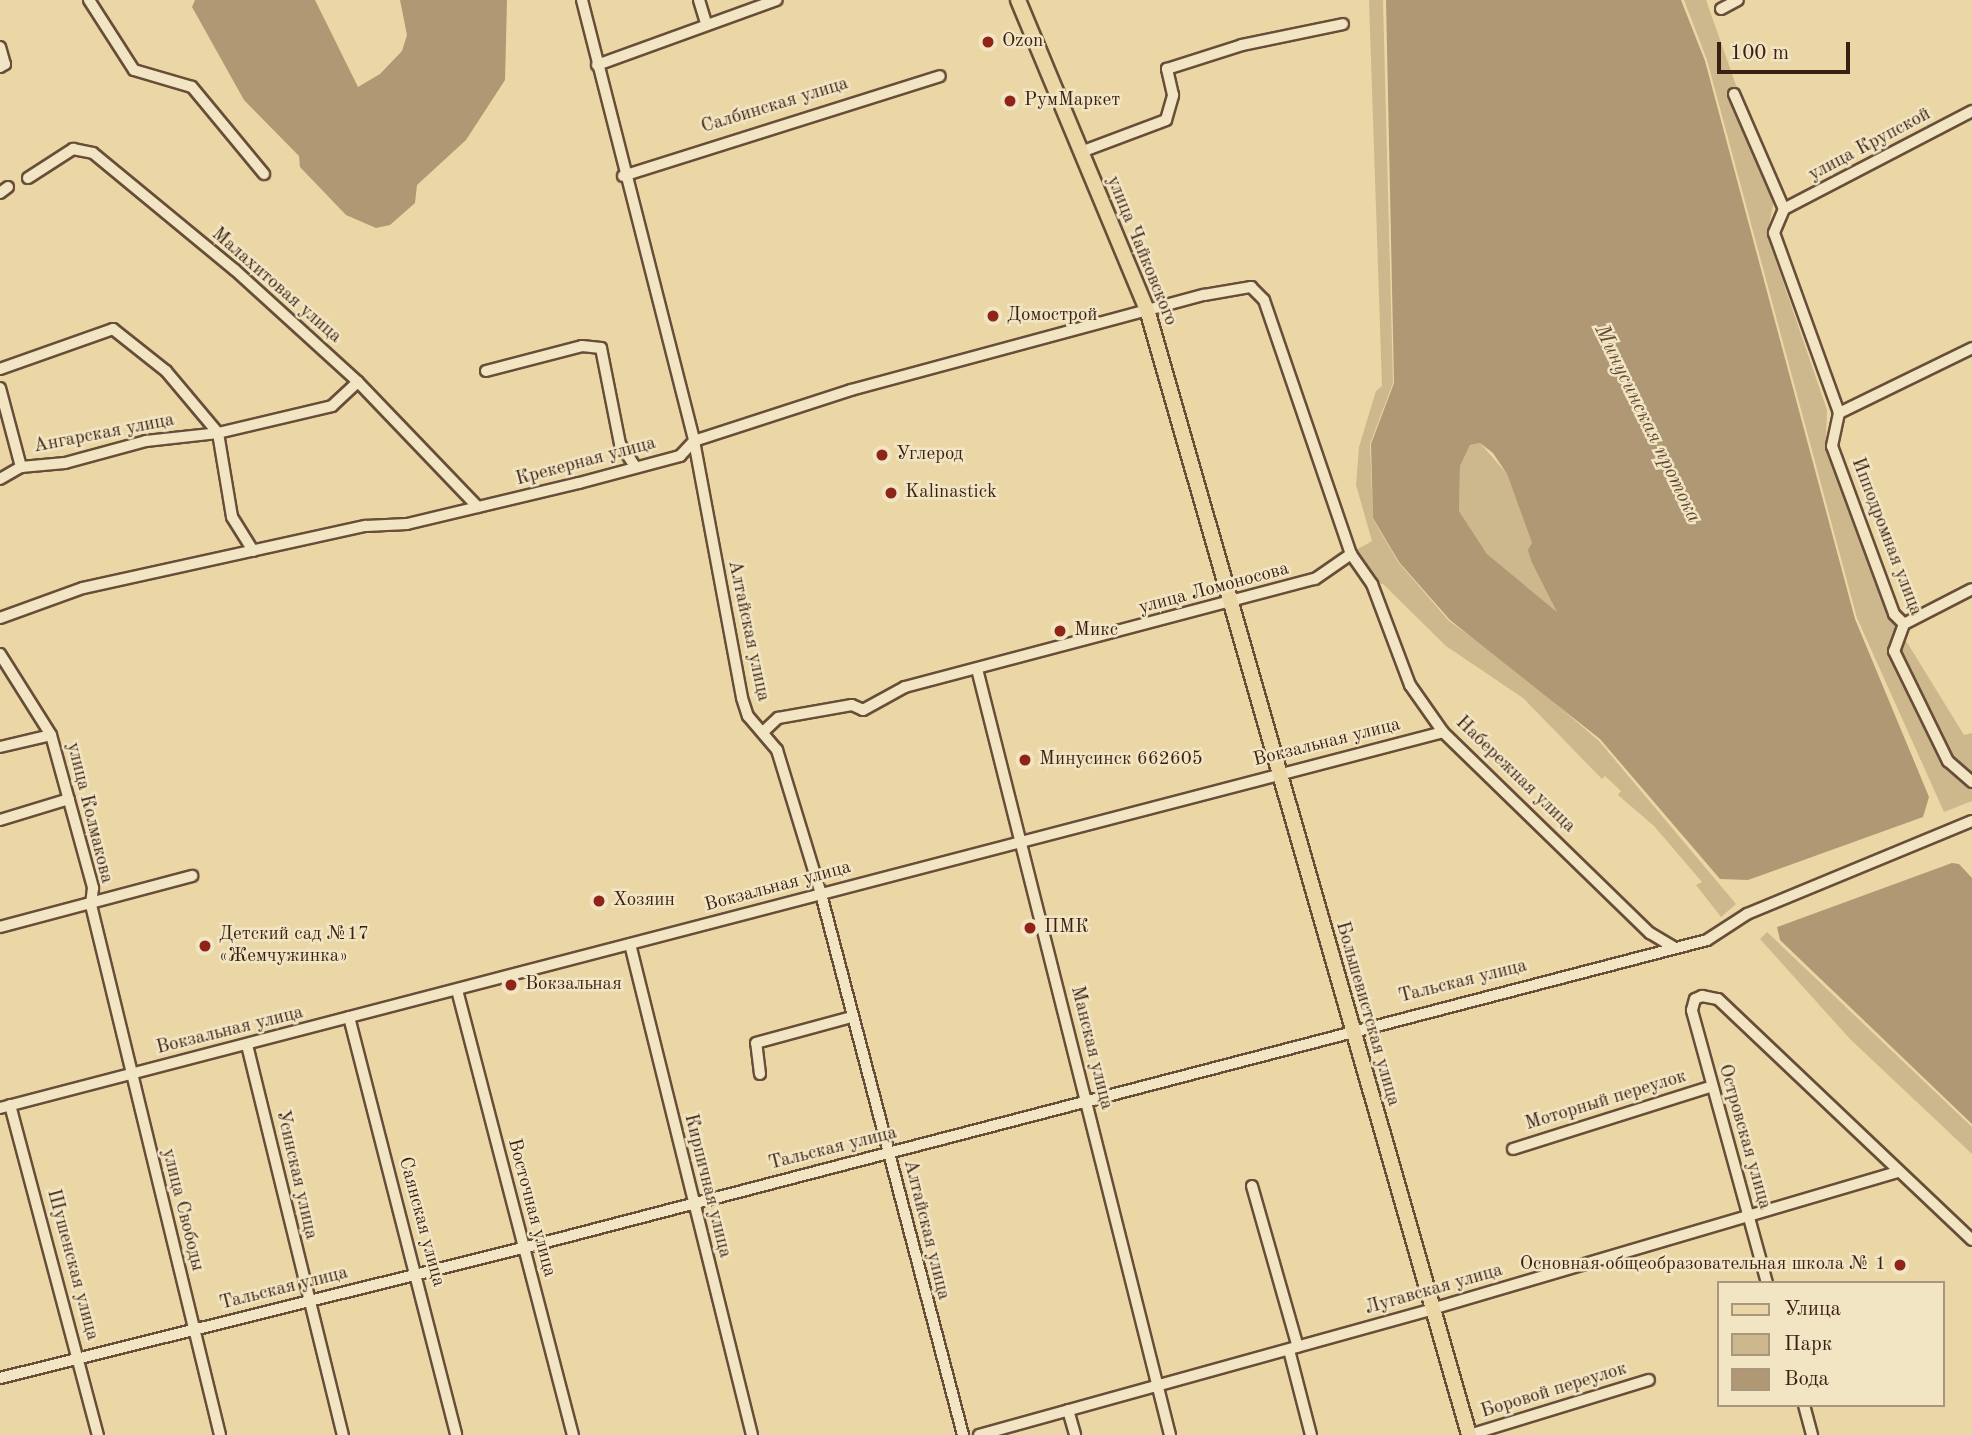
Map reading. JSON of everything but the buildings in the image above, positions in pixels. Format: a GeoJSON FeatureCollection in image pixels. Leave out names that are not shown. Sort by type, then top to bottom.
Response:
{"type":"FeatureCollection","features":[{"type":"Feature","properties":{"kind":"main road","name":"улица Чайковского"},"geometry":{"type":"LineString","coordinates":[[1017,0],[1148,313],[1231,604]]}},
{"type":"Feature","properties":{"kind":"main road","name":"Большевистская улица"},"geometry":{"type":"LineString","coordinates":[[1231,604],[1469,1435]]}},
{"type":"Feature","properties":{"kind":"street"},"geometry":{"type":"LineString","coordinates":[[89,0],[134,70],[192,87],[264,174]]}},
{"type":"Feature","properties":{"kind":"street","name":"Алтайская улица"},"geometry":{"type":"LineString","coordinates":[[582,0],[623,176],[694,441],[730,645],[748,716],[777,750],[821,894],[963,1435]]}},
{"type":"Feature","properties":{"kind":"street"},"geometry":{"type":"LineString","coordinates":[[699,0],[706,23]]}},
{"type":"Feature","properties":{"kind":"street"},"geometry":{"type":"LineString","coordinates":[[597,65],[706,23],[777,0]]}},
{"type":"Feature","properties":{"kind":"street"},"geometry":{"type":"LineString","coordinates":[[1721,9],[1738,0]]}},
{"type":"Feature","properties":{"kind":"street"},"geometry":{"type":"LineString","coordinates":[[1082,152],[1166,120],[1173,95],[1167,69],[1242,44],[1343,24]]}},
{"type":"Feature","properties":{"kind":"street"},"geometry":{"type":"LineString","coordinates":[[0,47],[5,64],[0,67]]}},
{"type":"Feature","properties":{"kind":"street","name":"Салбинская улица"},"geometry":{"type":"LineString","coordinates":[[623,176],[940,76]]}},
{"type":"Feature","properties":{"kind":"street"},"geometry":{"type":"LineString","coordinates":[[1734,94],[1784,209],[1774,233],[1839,413],[1972,348]]}},
{"type":"Feature","properties":{"kind":"street","name":"улица Крупской"},"geometry":{"type":"LineString","coordinates":[[1784,209],[1972,111]]}},
{"type":"Feature","properties":{"kind":"street","name":"Малахитовая улица"},"geometry":{"type":"LineString","coordinates":[[28,178],[73,149],[93,153],[235,270],[358,382],[478,507]]}},
{"type":"Feature","properties":{"kind":"street","name":"Крекерная улица"},"geometry":{"type":"LineString","coordinates":[[0,618],[83,588],[478,507],[680,456],[694,441],[938,365],[1148,313],[1204,295],[1251,287]]}},
{"type":"Feature","properties":{"kind":"street","name":"Набережная улица"},"geometry":{"type":"LineString","coordinates":[[1251,287],[1264,300],[1351,554],[1371,584],[1410,685],[1443,732],[1650,933],[1674,947]]}},
{"type":"Feature","properties":{"kind":"street"},"geometry":{"type":"LineString","coordinates":[[0,369],[113,329],[166,371],[218,433],[232,517],[253,551]]}},
{"type":"Feature","properties":{"kind":"street"},"geometry":{"type":"LineString","coordinates":[[486,370],[582,346],[601,348],[620,444],[635,466]]}},
{"type":"Feature","properties":{"kind":"street","name":"Ангарская улица"},"geometry":{"type":"LineString","coordinates":[[0,479],[21,467],[65,463],[146,441],[218,433],[332,406],[358,382]]}},
{"type":"Feature","properties":{"kind":"street"},"geometry":{"type":"LineString","coordinates":[[0,388],[21,467]]}},
{"type":"Feature","properties":{"kind":"street","name":"Ипподромная улица"},"geometry":{"type":"LineString","coordinates":[[1839,413],[1832,446],[1894,614],[1904,624],[1894,651],[1948,761],[1972,782]]}},
{"type":"Feature","properties":{"kind":"street","name":"улица Ломоносова"},"geometry":{"type":"LineString","coordinates":[[762,732],[778,718],[852,705],[863,710],[905,687],[1231,604],[1315,579],[1351,554]]}},
{"type":"Feature","properties":{"kind":"street"},"geometry":{"type":"LineString","coordinates":[[1904,624],[1972,589]]}},
{"type":"Feature","properties":{"kind":"street","name":"улица Колмакова"},"geometry":{"type":"LineString","coordinates":[[0,654],[51,735],[93,888],[91,905],[131,1074]]}},
{"type":"Feature","properties":{"kind":"street","name":"Манская улица"},"geometry":{"type":"LineString","coordinates":[[977,669],[1170,1435]]}},
{"type":"Feature","properties":{"kind":"street","name":"Вокзальная улица"},"geometry":{"type":"LineString","coordinates":[[5,1106],[457,990],[1278,772],[1443,732]]}},
{"type":"Feature","properties":{"kind":"street"},"geometry":{"type":"LineString","coordinates":[[0,747],[51,735]]}},
{"type":"Feature","properties":{"kind":"street"},"geometry":{"type":"LineString","coordinates":[[0,820],[69,799]]}},
{"type":"Feature","properties":{"kind":"street","name":"Тальская улица"},"geometry":{"type":"LineString","coordinates":[[0,1378],[523,1248],[1086,1102],[1352,1029],[1717,936],[1746,914],[1968,822]]}},
{"type":"Feature","properties":{"kind":"street"},"geometry":{"type":"LineString","coordinates":[[0,928],[192,876]]}},
{"type":"Feature","properties":{"kind":"street"},"geometry":{"type":"LineString","coordinates":[[1646,953],[1650,933]]}},
{"type":"Feature","properties":{"kind":"street","name":"Кирпичная улица"},"geometry":{"type":"LineString","coordinates":[[629,944],[752,1435]]}},
{"type":"Feature","properties":{"kind":"street","name":"Восточная улица"},"geometry":{"type":"LineString","coordinates":[[457,990],[573,1435]]}},
{"type":"Feature","properties":{"kind":"street","name":"Островская улица"},"geometry":{"type":"LineString","coordinates":[[1766,1281],[1710,1087],[1692,1010],[1695,999],[1718,999],[1897,1172]]}},
{"type":"Feature","properties":{"kind":"street","name":"Саянская улица"},"geometry":{"type":"LineString","coordinates":[[349,1017],[456,1435]]}},
{"type":"Feature","properties":{"kind":"street"},"geometry":{"type":"LineString","coordinates":[[760,1074],[757,1043],[852,1017]]}},
{"type":"Feature","properties":{"kind":"street","name":"Усинская улица"},"geometry":{"type":"LineString","coordinates":[[247,1045],[308,1302],[343,1435]]}},
{"type":"Feature","properties":{"kind":"street","name":"улица Свободы"},"geometry":{"type":"LineString","coordinates":[[131,1074],[220,1435]]}},
{"type":"Feature","properties":{"kind":"street","name":"Моторный переулок"},"geometry":{"type":"LineString","coordinates":[[1513,1149],[1710,1087]]}},
{"type":"Feature","properties":{"kind":"street","name":"Шушенская улица"},"geometry":{"type":"LineString","coordinates":[[5,1106],[79,1358],[97,1435]]}},
{"type":"Feature","properties":{"kind":"street"},"geometry":{"type":"LineString","coordinates":[[1897,1172],[1972,1240]]}},
{"type":"Feature","properties":{"kind":"street","name":"Лугавская улица"},"geometry":{"type":"LineString","coordinates":[[979,1435],[1432,1309],[1747,1214],[1897,1172]]}},
{"type":"Feature","properties":{"kind":"street"},"geometry":{"type":"LineString","coordinates":[[1252,1186],[1294,1348],[1311,1435]]}},
{"type":"Feature","properties":{"kind":"street","name":"Боровой переулок"},"geometry":{"type":"LineString","coordinates":[[1469,1435],[1649,1380]]}},
{"type":"Feature","properties":{"kind":"street"},"geometry":{"type":"LineString","coordinates":[[1805,1407],[1812,1435]]}},
{"type":"Feature","properties":{"kind":"street"},"geometry":{"type":"LineString","coordinates":[[1068,1410],[1075,1435]]}},
{"type":"Feature","properties":{"kind":"green space"},"geometry":{"type":"Polygon","coordinates":[[[1369,0],[1383,0],[1393,383],[1370,444],[1373,519],[1398,562],[1449,621],[1511,665],[1599,741],[1736,904],[1721,917],[1696,885],[1702,882],[1654,826],[1618,795],[1621,791],[1605,776],[1602,779],[1523,698],[1446,646],[1383,584],[1375,583],[1356,550],[1372,541],[1356,485],[1359,447],[1376,391],[1382,386],[1369,0]]]}},
{"type":"Feature","properties":{"kind":"green space"},"geometry":{"type":"Polygon","coordinates":[[[1684,0],[1706,0],[1775,196],[1767,235],[1827,410],[1826,439],[1884,605],[1964,735],[1972,733],[1972,801],[1944,812],[1857,618],[1707,60],[1684,0]]]}},
{"type":"Feature","properties":{"kind":"green space"},"geometry":{"type":"Polygon","coordinates":[[[1480,443],[1507,474],[1532,543],[1532,563],[1558,613],[1487,554],[1459,511],[1460,466],[1470,445],[1480,443]]]}},
{"type":"Feature","properties":{"kind":"green space"},"geometry":{"type":"Polygon","coordinates":[[[1767,932],[1972,1127],[1972,1154],[1850,1039],[1760,939],[1767,932]]]}},
{"type":"Feature","properties":{"kind":"water"},"geometry":{"type":"Polygon","coordinates":[[[195,0],[315,0],[358,87],[380,74],[402,51],[407,35],[400,0],[507,0],[505,80],[466,140],[417,185],[415,203],[390,225],[376,228],[346,215],[300,167],[299,156],[244,100],[192,7],[195,0]]]}},
{"type":"Feature","properties":{"kind":"water","name":"Минусинская протока"},"geometry":{"type":"Polygon","coordinates":[[[1386,0],[1681,0],[1705,61],[1855,619],[1929,797],[1923,817],[1748,880],[1720,879],[1600,739],[1450,620],[1399,562],[1373,518],[1371,444],[1394,383],[1386,0]],[[1480,443],[1470,445],[1460,466],[1459,511],[1487,554],[1557,612],[1532,563],[1528,550],[1532,543],[1507,474],[1493,453],[1480,443]]]}},
{"type":"Feature","properties":{"kind":"water"},"geometry":{"type":"Polygon","coordinates":[[[1952,863],[1959,864],[1972,878],[1972,1124],[1780,940],[1777,927],[1952,863]]]}},
{"type":"Feature","properties":{"kind":"place","name":"Ozon"},"geometry":{"type":"Point","coordinates":[988,42]}},
{"type":"Feature","properties":{"kind":"place","name":"РумМаркет"},"geometry":{"type":"Point","coordinates":[1010,101]}},
{"type":"Feature","properties":{"kind":"place","name":"Домострой"},"geometry":{"type":"Point","coordinates":[993,316]}},
{"type":"Feature","properties":{"kind":"place","name":"Углерод"},"geometry":{"type":"Point","coordinates":[882,455]}},
{"type":"Feature","properties":{"kind":"place","name":"Kalinastick"},"geometry":{"type":"Point","coordinates":[891,493]}},
{"type":"Feature","properties":{"kind":"place","name":"Микс"},"geometry":{"type":"Point","coordinates":[1060,631]}},
{"type":"Feature","properties":{"kind":"place","name":"Минусинск 662605"},"geometry":{"type":"Point","coordinates":[1025,760]}},
{"type":"Feature","properties":{"kind":"place","name":"Хозяин"},"geometry":{"type":"Point","coordinates":[599,901]}},
{"type":"Feature","properties":{"kind":"place","name":"ПМК"},"geometry":{"type":"Point","coordinates":[1030,928]}},
{"type":"Feature","properties":{"kind":"place","name":"Детский сад №17 «Жемчужинка»"},"geometry":{"type":"Point","coordinates":[205,946]}},
{"type":"Feature","properties":{"kind":"place","name":"Вокзальная"},"geometry":{"type":"Point","coordinates":[511,985]}},
{"type":"Feature","properties":{"kind":"place","name":"Основная общеобразовательная школа № 1"},"geometry":{"type":"Point","coordinates":[1900,1265]}}]}
